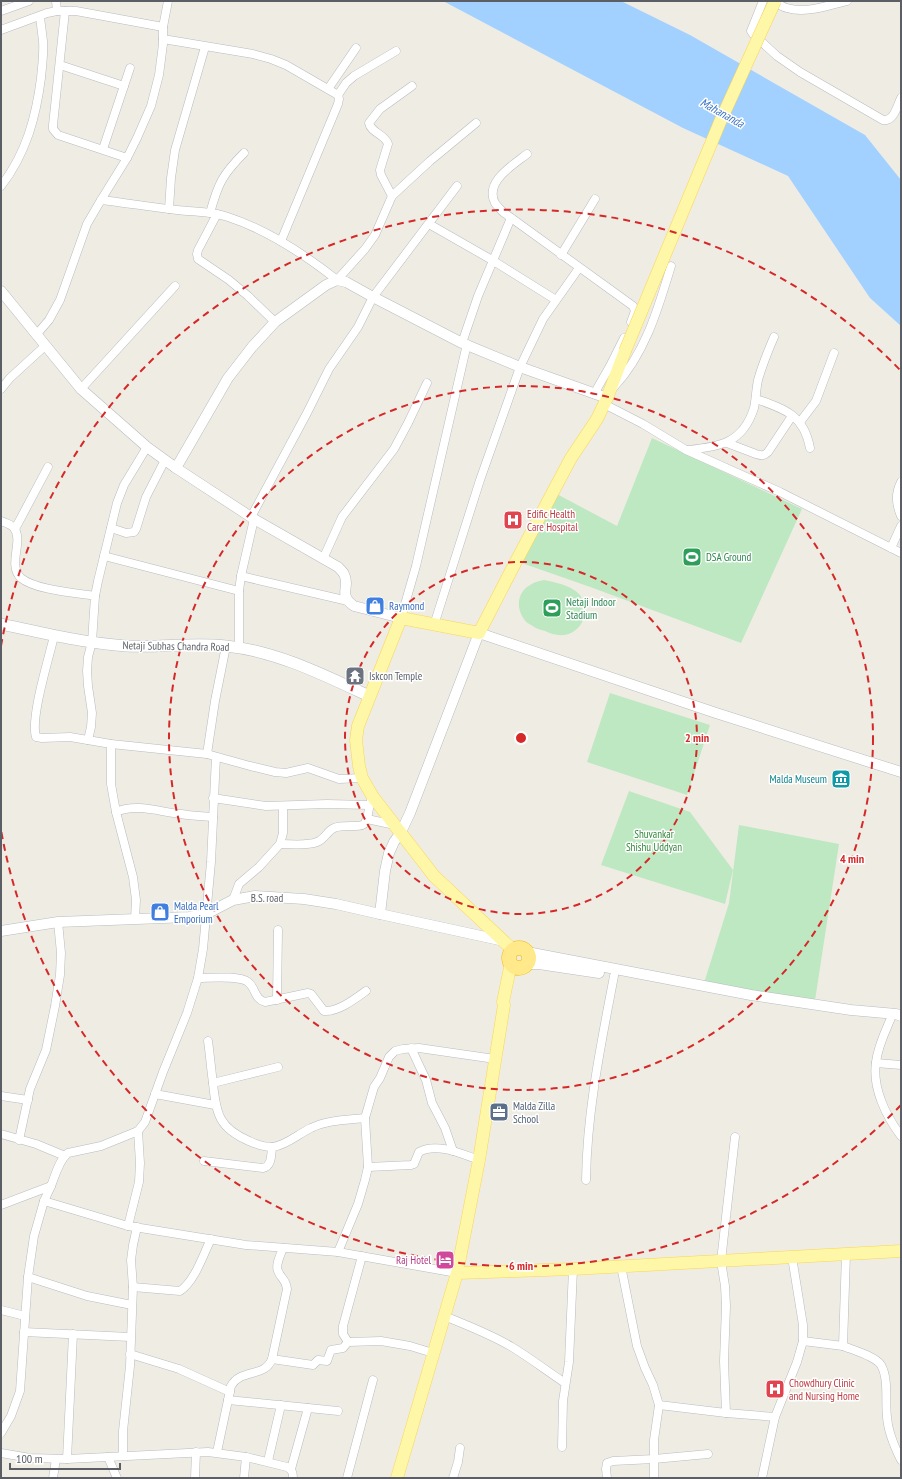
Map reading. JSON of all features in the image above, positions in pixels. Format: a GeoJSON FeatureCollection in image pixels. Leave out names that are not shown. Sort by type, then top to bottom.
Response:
{"type":"FeatureCollection","features":[{"type":"Feature","properties":{"kind":"main road"},"geometry":{"type":"LineString","coordinates":[[400,1478],[433,1353],[457,1272],[479,1160],[504,1005],[507,1004],[516,953],[424,861],[398,829],[371,801],[362,778],[357,752],[356,740],[358,726],[401,618],[479,633],[572,458],[597,419],[607,398],[720,122],[774,1]]}},
{"type":"Feature","properties":{"kind":"main road","name":"Netaji Subhas Chandra Road"},"geometry":{"type":"LineString","coordinates":[[1,624],[54,636],[126,646],[163,647],[195,645],[239,648],[292,662],[369,696]]}},
{"type":"Feature","properties":{"kind":"main road"},"geometry":{"type":"LineString","coordinates":[[457,1272],[573,1269],[901,1251]]}},
{"type":"Feature","properties":{"kind":"street"},"geometry":{"type":"LineString","coordinates":[[1,11],[30,1]]}},
{"type":"Feature","properties":{"kind":"street"},"geometry":{"type":"LineString","coordinates":[[56,1],[61,11],[60,65],[53,129],[58,134],[127,158]]}},
{"type":"Feature","properties":{"kind":"street"},"geometry":{"type":"LineString","coordinates":[[36,335],[49,320],[60,300],[87,224],[127,158],[151,106],[159,75],[163,27],[168,1]]}},
{"type":"Feature","properties":{"kind":"street"},"geometry":{"type":"LineString","coordinates":[[763,1],[752,31],[753,34],[777,56],[800,72],[883,120],[887,121],[891,119],[901,98]]}},
{"type":"Feature","properties":{"kind":"street"},"geometry":{"type":"LineString","coordinates":[[774,1],[787,8],[801,10],[814,9],[847,1]]}},
{"type":"Feature","properties":{"kind":"street"},"geometry":{"type":"LineString","coordinates":[[1,30],[40,17],[47,13],[61,11],[104,15],[163,27]]}},
{"type":"Feature","properties":{"kind":"street"},"geometry":{"type":"LineString","coordinates":[[1,186],[21,154],[31,128],[38,101],[43,42],[40,17]]}},
{"type":"Feature","properties":{"kind":"street"},"geometry":{"type":"LineString","coordinates":[[163,40],[253,54],[270,59],[286,66],[338,95]]}},
{"type":"Feature","properties":{"kind":"street"},"geometry":{"type":"LineString","coordinates":[[169,209],[170,178],[175,150],[205,47]]}},
{"type":"Feature","properties":{"kind":"street"},"geometry":{"type":"LineString","coordinates":[[328,89],[356,48]]}},
{"type":"Feature","properties":{"kind":"street"},"geometry":{"type":"LineString","coordinates":[[281,241],[338,104],[338,95],[346,83],[354,76],[396,51]]}},
{"type":"Feature","properties":{"kind":"street"},"geometry":{"type":"LineString","coordinates":[[60,65],[124,86]]}},
{"type":"Feature","properties":{"kind":"street"},"geometry":{"type":"LineString","coordinates":[[103,149],[130,68]]}},
{"type":"Feature","properties":{"kind":"street"},"geometry":{"type":"LineString","coordinates":[[392,196],[381,176],[380,170],[388,144],[387,140],[372,129],[369,123],[380,109],[412,86]]}},
{"type":"Feature","properties":{"kind":"street"},"geometry":{"type":"LineString","coordinates":[[176,468],[228,378],[252,347],[274,322],[326,285],[337,280],[365,249],[375,235],[392,196],[436,156],[476,123]]}},
{"type":"Feature","properties":{"kind":"street"},"geometry":{"type":"LineString","coordinates":[[244,153],[224,176],[217,189],[214,214],[197,254],[198,259],[229,280],[248,296],[274,322]]}},
{"type":"Feature","properties":{"kind":"street"},"geometry":{"type":"LineString","coordinates":[[527,154],[493,185],[492,194],[495,203],[503,212],[632,306],[635,311],[622,344],[594,394]]}},
{"type":"Feature","properties":{"kind":"street"},"geometry":{"type":"LineString","coordinates":[[239,648],[239,591],[252,518],[329,369],[358,327],[373,297],[457,186]]}},
{"type":"Feature","properties":{"kind":"street"},"geometry":{"type":"LineString","coordinates":[[561,255],[595,199]]}},
{"type":"Feature","properties":{"kind":"street"},"geometry":{"type":"LineString","coordinates":[[101,200],[214,214],[249,225],[281,241],[311,260],[337,280],[346,282],[464,344],[520,367],[607,398],[643,424],[686,450],[780,492],[901,553]]}},
{"type":"Feature","properties":{"kind":"street"},"geometry":{"type":"LineString","coordinates":[[1,291],[81,390],[147,447],[252,518],[338,567],[344,574],[346,580],[344,592],[348,601],[354,606],[401,618],[416,566],[464,344],[478,296],[511,218]]}},
{"type":"Feature","properties":{"kind":"street"},"geometry":{"type":"LineString","coordinates":[[429,224],[492,260],[556,300]]}},
{"type":"Feature","properties":{"kind":"street"},"geometry":{"type":"LineString","coordinates":[[607,398],[630,368],[649,331],[670,266]]}},
{"type":"Feature","properties":{"kind":"street"},"geometry":{"type":"LineString","coordinates":[[434,625],[485,465],[520,367],[540,326],[556,300],[579,268]]}},
{"type":"Feature","properties":{"kind":"street"},"geometry":{"type":"LineString","coordinates":[[81,390],[175,286]]}},
{"type":"Feature","properties":{"kind":"street"},"geometry":{"type":"LineString","coordinates":[[686,450],[710,448],[727,443],[738,434],[747,423],[754,408],[759,379],[774,337]]}},
{"type":"Feature","properties":{"kind":"street"},"geometry":{"type":"LineString","coordinates":[[1,389],[10,378],[45,346]]}},
{"type":"Feature","properties":{"kind":"street"},"geometry":{"type":"LineString","coordinates":[[800,422],[816,400],[834,353]]}},
{"type":"Feature","properties":{"kind":"street"},"geometry":{"type":"LineString","coordinates":[[323,559],[342,518],[394,449],[427,383]]}},
{"type":"Feature","properties":{"kind":"street"},"geometry":{"type":"LineString","coordinates":[[756,399],[774,406],[800,422],[808,437],[810,448]]}},
{"type":"Feature","properties":{"kind":"street"},"geometry":{"type":"LineString","coordinates":[[727,443],[761,456],[765,455],[792,416]]}},
{"type":"Feature","properties":{"kind":"street"},"geometry":{"type":"LineString","coordinates":[[88,740],[92,713],[87,671],[88,657],[92,642],[95,596],[117,504],[124,484],[147,447]]}},
{"type":"Feature","properties":{"kind":"street"},"geometry":{"type":"LineString","coordinates":[[111,528],[130,533],[134,532],[146,497],[165,460]]}},
{"type":"Feature","properties":{"kind":"street"},"geometry":{"type":"LineString","coordinates":[[15,529],[48,467]]}},
{"type":"Feature","properties":{"kind":"street"},"geometry":{"type":"LineString","coordinates":[[901,482],[897,490],[896,500],[901,516]]}},
{"type":"Feature","properties":{"kind":"street"},"geometry":{"type":"LineString","coordinates":[[1,521],[10,524],[15,529],[17,537],[15,564],[18,574],[22,579],[48,588],[95,596]]}},
{"type":"Feature","properties":{"kind":"street"},"geometry":{"type":"LineString","coordinates":[[891,548],[901,526]]}},
{"type":"Feature","properties":{"kind":"street"},"geometry":{"type":"LineString","coordinates":[[104,556],[239,591]]}},
{"type":"Feature","properties":{"kind":"street"},"geometry":{"type":"LineString","coordinates":[[241,576],[348,601]]}},
{"type":"Feature","properties":{"kind":"street"},"geometry":{"type":"LineString","coordinates":[[380,914],[385,871],[389,852],[432,756],[479,633],[718,714],[901,772]]}},
{"type":"Feature","properties":{"kind":"street"},"geometry":{"type":"LineString","coordinates":[[54,636],[35,716],[33,730],[36,737],[70,738],[111,744],[207,754],[275,772],[286,773],[308,768],[339,779],[362,778]]}},
{"type":"Feature","properties":{"kind":"street"},"geometry":{"type":"LineString","coordinates":[[207,754],[215,701],[226,646]]}},
{"type":"Feature","properties":{"kind":"street"},"geometry":{"type":"LineString","coordinates":[[111,744],[111,784],[116,812],[134,878],[136,900],[135,919]]}},
{"type":"Feature","properties":{"kind":"street"},"geometry":{"type":"LineString","coordinates":[[1,1433],[11,1416],[20,1391],[28,1277],[34,1236],[44,1201],[64,1156],[74,1151],[101,1146],[138,1131],[145,1122],[187,1012],[198,978],[203,949],[211,862],[216,757]]}},
{"type":"Feature","properties":{"kind":"street"},"geometry":{"type":"LineString","coordinates":[[213,798],[245,804],[283,806],[371,801],[365,824],[361,826],[348,825],[334,828],[318,842],[280,844]]}},
{"type":"Feature","properties":{"kind":"street"},"geometry":{"type":"LineString","coordinates":[[233,900],[239,884],[263,863],[280,844],[283,833],[283,806]]}},
{"type":"Feature","properties":{"kind":"street"},"geometry":{"type":"LineString","coordinates":[[116,812],[124,809],[135,808],[182,815],[213,817]]}},
{"type":"Feature","properties":{"kind":"street"},"geometry":{"type":"LineString","coordinates":[[366,819],[398,829]]}},
{"type":"Feature","properties":{"kind":"street","name":"B.S. road"},"geometry":{"type":"LineString","coordinates":[[1,931],[58,922],[189,917],[206,914],[233,900],[255,896],[304,899],[336,904],[380,914],[516,953]]}},
{"type":"Feature","properties":{"kind":"street"},"geometry":{"type":"LineString","coordinates":[[19,1140],[35,1074],[46,1050],[60,975],[61,952],[58,922]]}},
{"type":"Feature","properties":{"kind":"street"},"geometry":{"type":"LineString","coordinates":[[277,1000],[278,930]]}},
{"type":"Feature","properties":{"kind":"street"},"geometry":{"type":"LineString","coordinates":[[516,953],[539,964],[750,1001],[850,1016],[891,1018],[901,1016]]}},
{"type":"Feature","properties":{"kind":"street"},"geometry":{"type":"LineString","coordinates":[[516,953],[751,995],[822,1006],[896,1014],[901,1016]]}},
{"type":"Feature","properties":{"kind":"street"},"geometry":{"type":"LineString","coordinates":[[586,1180],[586,1150],[590,1108],[614,976]]}},
{"type":"Feature","properties":{"kind":"street"},"geometry":{"type":"LineString","coordinates":[[198,978],[240,978],[247,981],[251,985],[260,1001],[265,1002],[308,993],[311,994],[324,1011],[329,1011],[354,1000],[366,991]]}},
{"type":"Feature","properties":{"kind":"street"},"geometry":{"type":"LineString","coordinates":[[891,1018],[881,1040],[876,1063],[877,1084],[885,1111],[901,1136]]}},
{"type":"Feature","properties":{"kind":"street"},"geometry":{"type":"LineString","coordinates":[[208,1041],[215,1105],[220,1119],[227,1128],[238,1136],[260,1145],[272,1147],[283,1144],[312,1127],[332,1122],[365,1118]]}},
{"type":"Feature","properties":{"kind":"street"},"geometry":{"type":"LineString","coordinates":[[338,1252],[358,1204],[368,1167],[365,1118],[374,1087],[380,1078],[389,1057],[395,1051],[403,1048],[411,1048],[430,1049],[495,1058]]}},
{"type":"Feature","properties":{"kind":"street"},"geometry":{"type":"LineString","coordinates":[[411,1048],[426,1080],[432,1103],[445,1128],[453,1151]]}},
{"type":"Feature","properties":{"kind":"street"},"geometry":{"type":"LineString","coordinates":[[876,1063],[901,1065]]}},
{"type":"Feature","properties":{"kind":"street"},"geometry":{"type":"LineString","coordinates":[[213,1083],[278,1067]]}},
{"type":"Feature","properties":{"kind":"street"},"geometry":{"type":"LineString","coordinates":[[155,1094],[215,1105]]}},
{"type":"Feature","properties":{"kind":"street"},"geometry":{"type":"LineString","coordinates":[[1,1096],[28,1100]]}},
{"type":"Feature","properties":{"kind":"street"},"geometry":{"type":"LineString","coordinates":[[128,1226],[139,1182],[140,1163],[138,1131]]}},
{"type":"Feature","properties":{"kind":"street"},"geometry":{"type":"LineString","coordinates":[[1,1134],[36,1144],[64,1156]]}},
{"type":"Feature","properties":{"kind":"street"},"geometry":{"type":"LineString","coordinates":[[726,1413],[724,1361],[726,1306],[725,1286],[721,1261],[735,1137]]}},
{"type":"Feature","properties":{"kind":"street"},"geometry":{"type":"LineString","coordinates":[[204,1161],[263,1168],[267,1167],[269,1164],[272,1147]]}},
{"type":"Feature","properties":{"kind":"street"},"geometry":{"type":"LineString","coordinates":[[368,1167],[414,1164],[417,1155],[421,1150],[432,1149],[453,1151],[479,1160]]}},
{"type":"Feature","properties":{"kind":"street"},"geometry":{"type":"LineString","coordinates":[[1,1205],[51,1186]]}},
{"type":"Feature","properties":{"kind":"street"},"geometry":{"type":"LineString","coordinates":[[44,1201],[128,1226],[246,1245],[338,1252],[457,1272]]}},
{"type":"Feature","properties":{"kind":"street"},"geometry":{"type":"LineString","coordinates":[[123,1456],[123,1431],[130,1366],[133,1287],[131,1260],[137,1227]]}},
{"type":"Feature","properties":{"kind":"street"},"geometry":{"type":"LineString","coordinates":[[133,1287],[173,1291],[186,1287],[211,1239]]}},
{"type":"Feature","properties":{"kind":"street"},"geometry":{"type":"LineString","coordinates":[[217,1452],[231,1386],[234,1380],[264,1369],[270,1365],[272,1359],[287,1289],[287,1284],[277,1268],[283,1248]]}},
{"type":"Feature","properties":{"kind":"street"},"geometry":{"type":"LineString","coordinates":[[843,1346],[846,1254]]}},
{"type":"Feature","properties":{"kind":"street"},"geometry":{"type":"LineString","coordinates":[[348,1342],[344,1334],[343,1326],[362,1256]]}},
{"type":"Feature","properties":{"kind":"street"},"geometry":{"type":"LineString","coordinates":[[762,1478],[775,1417],[797,1362],[803,1341],[803,1325],[792,1257]]}},
{"type":"Feature","properties":{"kind":"street"},"geometry":{"type":"LineString","coordinates":[[621,1266],[638,1346],[659,1405],[654,1440],[654,1478]]}},
{"type":"Feature","properties":{"kind":"street"},"geometry":{"type":"LineString","coordinates":[[562,1447],[563,1401],[569,1362],[571,1332],[573,1269]]}},
{"type":"Feature","properties":{"kind":"street"},"geometry":{"type":"LineString","coordinates":[[28,1277],[87,1296],[132,1306]]}},
{"type":"Feature","properties":{"kind":"street"},"geometry":{"type":"LineString","coordinates":[[1,1310],[25,1316]]}},
{"type":"Feature","properties":{"kind":"street"},"geometry":{"type":"LineString","coordinates":[[444,1316],[468,1325],[512,1347],[565,1383]]}},
{"type":"Feature","properties":{"kind":"street"},"geometry":{"type":"LineString","coordinates":[[24,1332],[130,1337]]}},
{"type":"Feature","properties":{"kind":"street"},"geometry":{"type":"LineString","coordinates":[[67,1459],[73,1334]]}},
{"type":"Feature","properties":{"kind":"street"},"geometry":{"type":"LineString","coordinates":[[272,1359],[313,1365],[318,1360],[326,1361],[332,1350],[343,1348],[348,1342],[381,1341],[410,1346],[433,1353]]}},
{"type":"Feature","properties":{"kind":"street"},"geometry":{"type":"LineString","coordinates":[[803,1341],[843,1346],[871,1357],[880,1365],[885,1378],[888,1424],[892,1442],[901,1460]]}},
{"type":"Feature","properties":{"kind":"street"},"geometry":{"type":"LineString","coordinates":[[130,1354],[179,1369],[230,1392]]}},
{"type":"Feature","properties":{"kind":"street"},"geometry":{"type":"LineString","coordinates":[[347,1478],[373,1380]]}},
{"type":"Feature","properties":{"kind":"street"},"geometry":{"type":"LineString","coordinates":[[228,1400],[338,1411]]}},
{"type":"Feature","properties":{"kind":"street"},"geometry":{"type":"LineString","coordinates":[[659,1405],[775,1417]]}},
{"type":"Feature","properties":{"kind":"street"},"geometry":{"type":"LineString","coordinates":[[268,1461],[281,1406]]}},
{"type":"Feature","properties":{"kind":"street"},"geometry":{"type":"LineString","coordinates":[[293,1478],[293,1472],[291,1469],[308,1408]]}},
{"type":"Feature","properties":{"kind":"street"},"geometry":{"type":"LineString","coordinates":[[453,1478],[458,1462],[460,1448]]}},
{"type":"Feature","properties":{"kind":"street"},"geometry":{"type":"LineString","coordinates":[[195,1478],[196,1452]]}},
{"type":"Feature","properties":{"kind":"street"},"geometry":{"type":"LineString","coordinates":[[1,1453],[30,1458],[67,1459],[217,1452],[268,1461],[291,1469]]}},
{"type":"Feature","properties":{"kind":"street"},"geometry":{"type":"LineString","coordinates":[[607,1478],[607,1463],[613,1461],[708,1454]]}},
{"type":"Feature","properties":{"kind":"street"},"geometry":{"type":"LineString","coordinates":[[108,1457],[117,1478]]}},
{"type":"Feature","properties":{"kind":"street"},"geometry":{"type":"LineString","coordinates":[[244,1478],[246,1457]]}},
{"type":"Feature","properties":{"kind":"street"},"geometry":{"type":"LineString","coordinates":[[53,1478],[56,1459]]}},
{"type":"Feature","properties":{"kind":"green space","name":"DSA Ground"},"geometry":{"type":"Polygon","coordinates":[[[652,438],[802,509],[741,643],[516,561],[553,492],[617,526],[652,438]]]}},
{"type":"Feature","properties":{"kind":"green space","name":"Netaji Indoor Stadium"},"geometry":{"type":"Polygon","coordinates":[[[544,580],[562,584],[571,588],[575,590],[582,598],[585,615],[580,625],[571,633],[564,635],[551,634],[528,623],[521,614],[519,601],[523,591],[532,584],[544,580]]]}},
{"type":"Feature","properties":{"kind":"green space"},"geometry":{"type":"Polygon","coordinates":[[[610,693],[710,725],[687,795],[587,762],[610,693]]]}},
{"type":"Feature","properties":{"kind":"green space","name":"Shuvankar Shishu Uddyan"},"geometry":{"type":"Polygon","coordinates":[[[629,791],[690,812],[733,870],[725,904],[601,865],[629,791]]]}},
{"type":"Feature","properties":{"kind":"green space"},"geometry":{"type":"Polygon","coordinates":[[[739,825],[839,844],[814,1007],[704,983],[729,903],[739,825]]]}},
{"type":"Feature","properties":{"kind":"water","name":"Mahananda"},"geometry":{"type":"Polygon","coordinates":[[[443,1],[621,1],[690,35],[865,135],[901,180],[901,326],[870,298],[788,176],[683,128],[443,1]]]}},
{"type":"Feature","properties":{"kind":"place","name":"Edific Health Care Hospital"},"geometry":{"type":"Point","coordinates":[513,520]}},
{"type":"Feature","properties":{"kind":"place","name":"DSA Ground"},"geometry":{"type":"Point","coordinates":[692,557]}},
{"type":"Feature","properties":{"kind":"place","name":"Raymond"},"geometry":{"type":"Point","coordinates":[375,606]}},
{"type":"Feature","properties":{"kind":"place","name":"Netaji Indoor Stadium"},"geometry":{"type":"Point","coordinates":[552,608]}},
{"type":"Feature","properties":{"kind":"place","name":"Iskcon Temple"},"geometry":{"type":"Point","coordinates":[355,676]}},
{"type":"Feature","properties":{"kind":"place","name":"Malda Museum"},"geometry":{"type":"Point","coordinates":[841,779]}},
{"type":"Feature","properties":{"kind":"place","name":"Malda Pearl Emporium"},"geometry":{"type":"Point","coordinates":[160,912]}},
{"type":"Feature","properties":{"kind":"place","name":"Malda Zilla School"},"geometry":{"type":"Point","coordinates":[499,1112]}},
{"type":"Feature","properties":{"kind":"place","name":"Raj Hotel"},"geometry":{"type":"Point","coordinates":[445,1260]}},
{"type":"Feature","properties":{"kind":"place","name":"Chowdhury Clinic and Nursing Home"},"geometry":{"type":"Point","coordinates":[775,1389]}}]}
